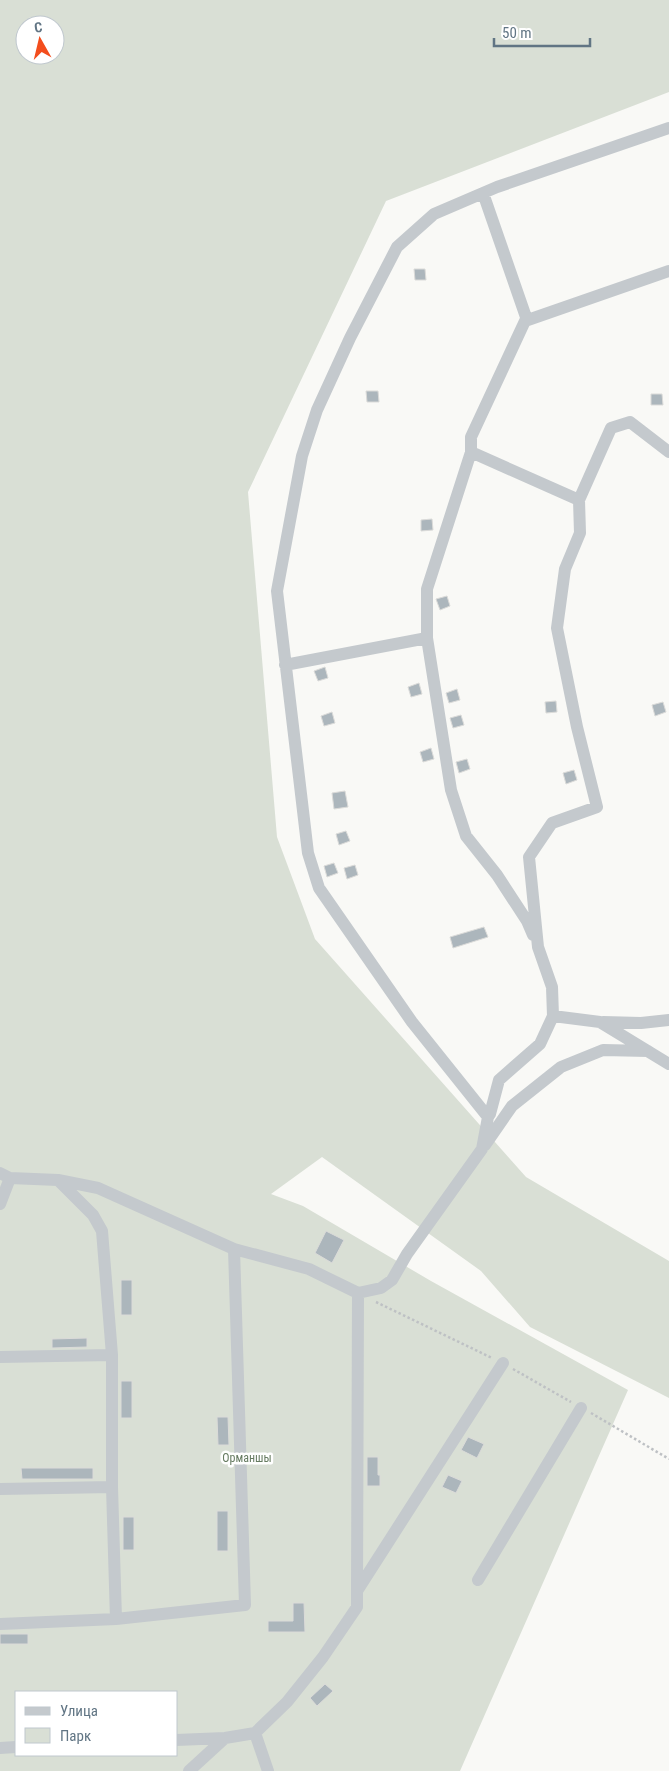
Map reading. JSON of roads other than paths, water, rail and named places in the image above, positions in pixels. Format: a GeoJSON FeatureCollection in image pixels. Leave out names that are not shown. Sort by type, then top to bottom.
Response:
{"type":"FeatureCollection","features":[{"type":"Feature","properties":{"kind":"street"},"geometry":{"type":"LineString","coordinates":[[488,1116],[412,1022],[319,888],[308,853],[277,591],[302,456],[317,410],[350,338],[397,247],[434,214],[483,193],[669,128]]}},
{"type":"Feature","properties":{"kind":"street"},"geometry":{"type":"LineString","coordinates":[[483,193],[528,320]]}},
{"type":"Feature","properties":{"kind":"street"},"geometry":{"type":"LineString","coordinates":[[482,1149],[488,1116],[500,1080],[540,1044],[553,1016],[552,987],[527,921],[497,875],[466,836],[451,790],[427,638],[427,589],[471,452],[471,437],[525,321],[669,271]]}},
{"type":"Feature","properties":{"kind":"street"},"geometry":{"type":"LineString","coordinates":[[538,947],[529,858],[552,823],[597,807],[577,727],[557,628],[566,569],[580,532],[579,500],[611,428],[630,422],[669,452]]}},
{"type":"Feature","properties":{"kind":"street"},"geometry":{"type":"LineString","coordinates":[[471,452],[579,500]]}},
{"type":"Feature","properties":{"kind":"street"},"geometry":{"type":"LineString","coordinates":[[285,665],[427,638]]}},
{"type":"Feature","properties":{"kind":"street"},"geometry":{"type":"LineString","coordinates":[[553,1016],[600,1022],[641,1023],[669,1020]]}},
{"type":"Feature","properties":{"kind":"street"},"geometry":{"type":"LineString","coordinates":[[600,1022],[669,1064]]}},
{"type":"Feature","properties":{"kind":"street"},"geometry":{"type":"LineString","coordinates":[[0,1204],[5,1175],[58,1180],[98,1188],[234,1249],[309,1269],[358,1293],[381,1288],[392,1280],[407,1254],[512,1106],[561,1067],[603,1050],[648,1051]]}},
{"type":"Feature","properties":{"kind":"street"},"geometry":{"type":"LineString","coordinates":[[58,1180],[94,1215],[102,1231],[112,1355],[112,1487],[116,1619]]}},
{"type":"Feature","properties":{"kind":"street"},"geometry":{"type":"LineString","coordinates":[[0,1624],[116,1619],[246,1605],[234,1249]]}},
{"type":"Feature","properties":{"kind":"street"},"geometry":{"type":"LineString","coordinates":[[178,1740],[225,1738],[255,1733],[287,1702],[323,1657],[357,1607],[358,1293]]}},
{"type":"Feature","properties":{"kind":"street"},"geometry":{"type":"LineString","coordinates":[[0,1357],[112,1355]]}},
{"type":"Feature","properties":{"kind":"street"},"geometry":{"type":"LineString","coordinates":[[357,1591],[503,1363]]}},
{"type":"Feature","properties":{"kind":"street"},"geometry":{"type":"LineString","coordinates":[[478,1580],[581,1408]]}},
{"type":"Feature","properties":{"kind":"street"},"geometry":{"type":"LineString","coordinates":[[0,1489],[112,1487]]}},
{"type":"Feature","properties":{"kind":"street"},"geometry":{"type":"LineString","coordinates":[[255,1733],[268,1771]]}},
{"type":"Feature","properties":{"kind":"street"},"geometry":{"type":"LineString","coordinates":[[189,1771],[225,1738]]}},
{"type":"Feature","properties":{"kind":"street"},"geometry":{"type":"LineString","coordinates":[[0,1748],[15,1748]]}},
{"type":"Feature","properties":{"kind":"park label","name":"Орманшы"},"geometry":{"type":"Point","coordinates":[247,1458]}}]}
